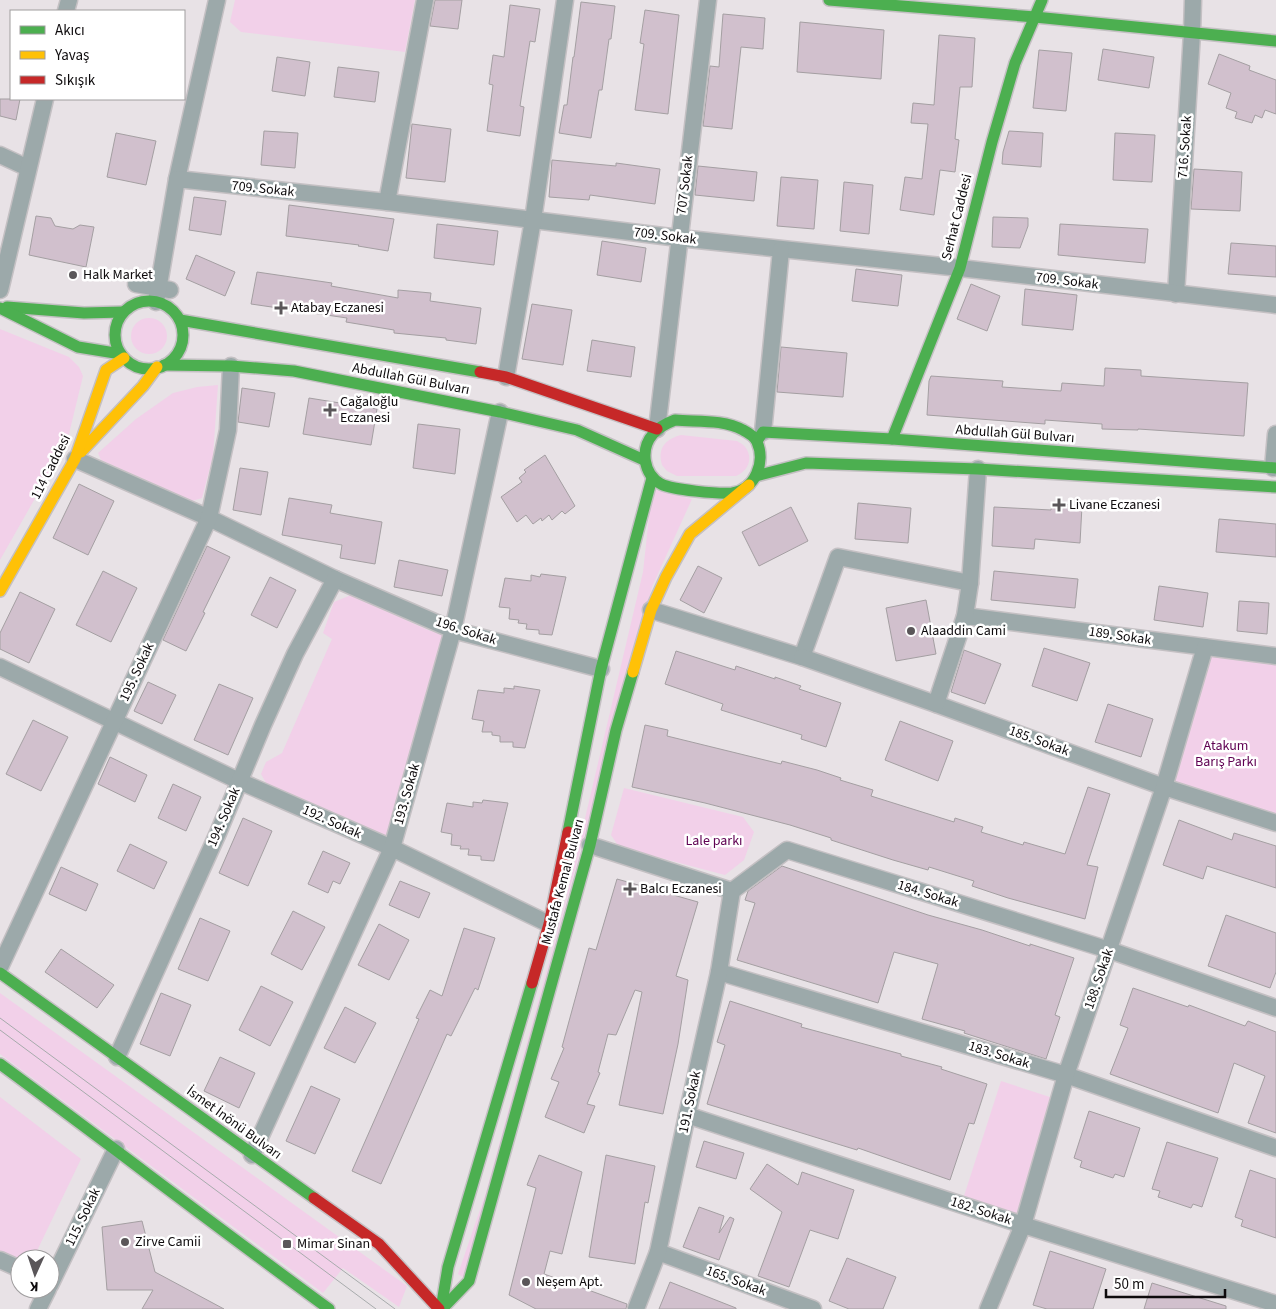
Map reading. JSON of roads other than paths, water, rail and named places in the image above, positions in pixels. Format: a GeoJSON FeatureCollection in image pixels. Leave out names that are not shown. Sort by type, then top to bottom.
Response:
{"type":"FeatureCollection","features":[{"type":"Feature","properties":{"kind":"main road"},"geometry":{"type":"LineString","coordinates":[[829,0],[1035,17],[1276,41]]}},
{"type":"Feature","properties":{"kind":"main road","name":"Serhat Caddesi"},"geometry":{"type":"LineString","coordinates":[[892,439],[960,268],[992,142],[1015,63],[1042,0]]}},
{"type":"Feature","properties":{"kind":"main road"},"geometry":{"type":"LineString","coordinates":[[161,293],[166,305],[180,320],[183,330],[182,340],[179,350],[173,359],[161,366],[148,369],[139,367],[131,364],[122,356],[116,344],[115,332],[118,321],[124,312],[138,302],[161,293]]}},
{"type":"Feature","properties":{"kind":"main road"},"geometry":{"type":"LineString","coordinates":[[0,307],[84,313],[124,312]]}},
{"type":"Feature","properties":{"kind":"main road"},"geometry":{"type":"LineString","coordinates":[[0,307],[78,347],[122,356]]}},
{"type":"Feature","properties":{"kind":"main road","name":"Abdullah Gül Bulvarı"},"geometry":{"type":"LineString","coordinates":[[180,320],[506,377],[657,429]]}},
{"type":"Feature","properties":{"kind":"main road","name":"114 Caddesi"},"geometry":{"type":"LineString","coordinates":[[0,591],[75,459],[106,370],[122,356]]}},
{"type":"Feature","properties":{"kind":"main road"},"geometry":{"type":"LineString","coordinates":[[75,459],[161,366]]}},
{"type":"Feature","properties":{"kind":"main road","name":"Abdullah Gül Bulvarı"},"geometry":{"type":"LineString","coordinates":[[161,366],[231,366],[294,371],[500,412],[576,430],[644,460]]}},
{"type":"Feature","properties":{"kind":"main road"},"geometry":{"type":"LineString","coordinates":[[753,480],[760,464],[760,436],[729,425],[675,420],[665,423],[650,436],[644,460],[652,478],[666,487],[676,490],[740,491],[753,480],[806,463],[978,469],[1276,487]]}},
{"type":"Feature","properties":{"kind":"main road","name":"Abdullah Gül Bulvarı"},"geometry":{"type":"LineString","coordinates":[[760,436],[892,439],[1275,468]]}},
{"type":"Feature","properties":{"kind":"main road","name":"Mustafa Kemal Bulvarı"},"geometry":{"type":"LineString","coordinates":[[441,1309],[448,1267],[549,924],[602,669],[652,478]]}},
{"type":"Feature","properties":{"kind":"main road","name":"Mustafa Kemal Bulvarı"},"geometry":{"type":"LineString","coordinates":[[441,1309],[469,1281],[590,845],[616,730],[651,610],[666,577],[690,534],[753,480]]}},
{"type":"Feature","properties":{"kind":"main road","name":"İsmet İnönü Bulvarı"},"geometry":{"type":"LineString","coordinates":[[0,973],[379,1244],[441,1309]]}},
{"type":"Feature","properties":{"kind":"main road"},"geometry":{"type":"LineString","coordinates":[[0,1064],[329,1309]]}},
{"type":"Feature","properties":{"kind":"street"},"geometry":{"type":"LineString","coordinates":[[136,284],[161,293],[177,179],[217,0]]}},
{"type":"Feature","properties":{"kind":"street"},"geometry":{"type":"LineString","coordinates":[[387,202],[425,0]]}},
{"type":"Feature","properties":{"kind":"street"},"geometry":{"type":"LineString","coordinates":[[506,377],[566,0]]}},
{"type":"Feature","properties":{"kind":"street","name":"707 Sokak"},"geometry":{"type":"LineString","coordinates":[[657,429],[708,0]]}},
{"type":"Feature","properties":{"kind":"street","name":"716. Sokak"},"geometry":{"type":"LineString","coordinates":[[1176,294],[1193,0]]}},
{"type":"Feature","properties":{"kind":"street"},"geometry":{"type":"LineString","coordinates":[[0,290],[45,100]]}},
{"type":"Feature","properties":{"kind":"street"},"geometry":{"type":"LineString","coordinates":[[0,156],[28,168]]}},
{"type":"Feature","properties":{"kind":"street","name":"709. Sokak"},"geometry":{"type":"LineString","coordinates":[[177,179],[387,202],[780,250],[960,268],[1276,305]]}},
{"type":"Feature","properties":{"kind":"street"},"geometry":{"type":"LineString","coordinates":[[760,436],[780,250]]}},
{"type":"Feature","properties":{"kind":"street","name":"195. Sokak"},"geometry":{"type":"LineString","coordinates":[[0,966],[209,518],[228,430],[231,366]]}},
{"type":"Feature","properties":{"kind":"street","name":"193. Sokak"},"geometry":{"type":"LineString","coordinates":[[252,1155],[392,848],[453,630],[500,412]]}},
{"type":"Feature","properties":{"kind":"street"},"geometry":{"type":"LineString","coordinates":[[1275,468],[1276,434]]}},
{"type":"Feature","properties":{"kind":"street","name":"196. Sokak"},"geometry":{"type":"LineString","coordinates":[[75,459],[453,630],[602,669]]}},
{"type":"Feature","properties":{"kind":"street"},"geometry":{"type":"LineString","coordinates":[[936,704],[965,616],[970,583],[978,469]]}},
{"type":"Feature","properties":{"kind":"street"},"geometry":{"type":"LineString","coordinates":[[802,657],[838,557],[970,583]]}},
{"type":"Feature","properties":{"kind":"street","name":"194. Sokak"},"geometry":{"type":"LineString","coordinates":[[118,1057],[295,654],[335,578]]}},
{"type":"Feature","properties":{"kind":"street","name":"185. Sokak"},"geometry":{"type":"LineString","coordinates":[[651,610],[802,657],[1164,787],[1276,823]]}},
{"type":"Feature","properties":{"kind":"street","name":"189. Sokak"},"geometry":{"type":"LineString","coordinates":[[965,616],[1276,656]]}},
{"type":"Feature","properties":{"kind":"street","name":"188. Sokak"},"geometry":{"type":"LineString","coordinates":[[988,1309],[1023,1225],[1066,1075],[1164,787],[1205,648]]}},
{"type":"Feature","properties":{"kind":"street","name":"192. Sokak"},"geometry":{"type":"LineString","coordinates":[[0,667],[239,781],[392,848],[549,924]]}},
{"type":"Feature","properties":{"kind":"street"},"geometry":{"type":"LineString","coordinates":[[590,845],[732,890]]}},
{"type":"Feature","properties":{"kind":"street","name":"184. Sokak"},"geometry":{"type":"LineString","coordinates":[[732,890],[787,850],[1109,950],[1276,1008]]}},
{"type":"Feature","properties":{"kind":"street","name":"191. Sokak"},"geometry":{"type":"LineString","coordinates":[[636,1309],[658,1252],[720,972],[732,890]]}},
{"type":"Feature","properties":{"kind":"street","name":"183. Sokak"},"geometry":{"type":"LineString","coordinates":[[720,972],[1066,1075],[1276,1148]]}},
{"type":"Feature","properties":{"kind":"street","name":"182. Sokak"},"geometry":{"type":"LineString","coordinates":[[687,1115],[1023,1225],[1276,1304]]}},
{"type":"Feature","properties":{"kind":"street","name":"115. Sokak"},"geometry":{"type":"LineString","coordinates":[[60,1264],[116,1149]]}},
{"type":"Feature","properties":{"kind":"street","name":"165. Sokak"},"geometry":{"type":"LineString","coordinates":[[658,1252],[813,1309]]}},
{"type":"Feature","properties":{"kind":"tram line"},"geometry":{"type":"LineString","coordinates":[[0,1018],[395,1309]]}},
{"type":"Feature","properties":{"kind":"tram line"},"geometry":{"type":"LineString","coordinates":[[0,1030],[376,1309]]}},
{"type":"Feature","properties":{"kind":"place","name":"Halk Market"},"geometry":{"type":"Point","coordinates":[73,275]}},
{"type":"Feature","properties":{"kind":"place","name":"Atabay Eczanesi"},"geometry":{"type":"Point","coordinates":[281,308]}},
{"type":"Feature","properties":{"kind":"place","name":"Cağaloğlu Eczanesi"},"geometry":{"type":"Point","coordinates":[330,410]}},
{"type":"Feature","properties":{"kind":"place","name":"Livane Eczanesi"},"geometry":{"type":"Point","coordinates":[1059,505]}},
{"type":"Feature","properties":{"kind":"place","name":"Alaaddin Cami"},"geometry":{"type":"Point","coordinates":[911,631]}},
{"type":"Feature","properties":{"kind":"place","name":"Balcı Eczanesi"},"geometry":{"type":"Point","coordinates":[630,889]}},
{"type":"Feature","properties":{"kind":"place","name":"Zirve Camii"},"geometry":{"type":"Point","coordinates":[125,1242]}},
{"type":"Feature","properties":{"kind":"place","name":"Mimar Sinan"},"geometry":{"type":"Point","coordinates":[287,1244]}},
{"type":"Feature","properties":{"kind":"place","name":"Neşem Apt."},"geometry":{"type":"Point","coordinates":[526,1282]}},
{"type":"Feature","properties":{"kind":"park label","name":"Atakum Barış Parkı"},"geometry":{"type":"Point","coordinates":[1226,754]}},
{"type":"Feature","properties":{"kind":"park label","name":"Lale parkı"},"geometry":{"type":"Point","coordinates":[714,841]}}]}
